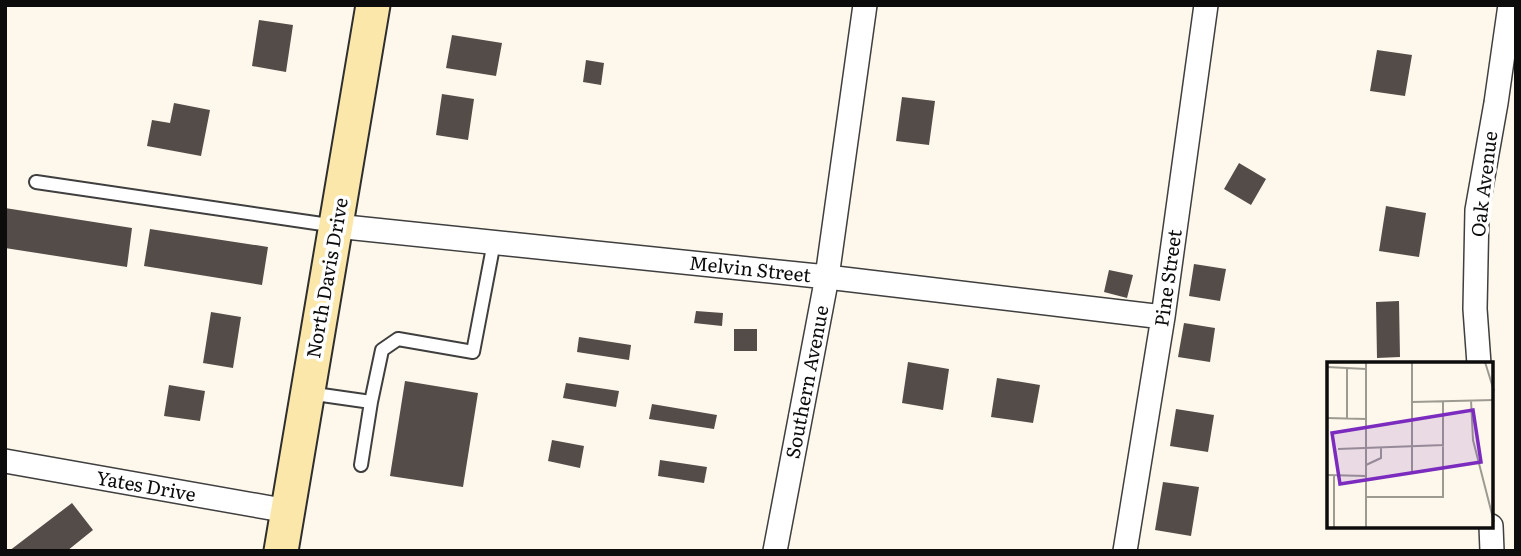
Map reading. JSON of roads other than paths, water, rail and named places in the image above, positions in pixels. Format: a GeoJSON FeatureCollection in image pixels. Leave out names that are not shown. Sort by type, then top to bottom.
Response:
{"type":"FeatureCollection","features":[{"type":"Feature","properties":{"kind":"main road","name":"North Davis Drive"},"geometry":{"type":"LineString","coordinates":[[281,551],[373,5]]}},
{"type":"Feature","properties":{"kind":"street","name":"Southern Avenue"},"geometry":{"type":"LineString","coordinates":[[775,551],[827,277],[864,5]]}},
{"type":"Feature","properties":{"kind":"street","name":"Pine Street"},"geometry":{"type":"LineString","coordinates":[[1125,551],[1163,317],[1206,5]]}},
{"type":"Feature","properties":{"kind":"street","name":"Oak Avenue"},"geometry":{"type":"LineString","coordinates":[[1479,362],[1475,309],[1478,210],[1510,5]]}},
{"type":"Feature","properties":{"kind":"street","name":"Melvin Street"},"geometry":{"type":"LineString","coordinates":[[336,226],[827,277],[1163,317]]}},
{"type":"Feature","properties":{"kind":"street","name":"Yates Drive"},"geometry":{"type":"LineString","coordinates":[[5,461],[288,511]]}},
{"type":"Feature","properties":{"kind":"street"},"geometry":{"type":"LineString","coordinates":[[1490,528],[1492,551]]}},
{"type":"Feature","properties":{"kind":"lane"},"geometry":{"type":"LineString","coordinates":[[36,182],[336,226]]}},
{"type":"Feature","properties":{"kind":"lane"},"geometry":{"type":"LineString","coordinates":[[361,465],[382,350],[398,340],[473,352],[494,242]]}},
{"type":"Feature","properties":{"kind":"lane"},"geometry":{"type":"LineString","coordinates":[[307,393],[371,402]]}}]}
